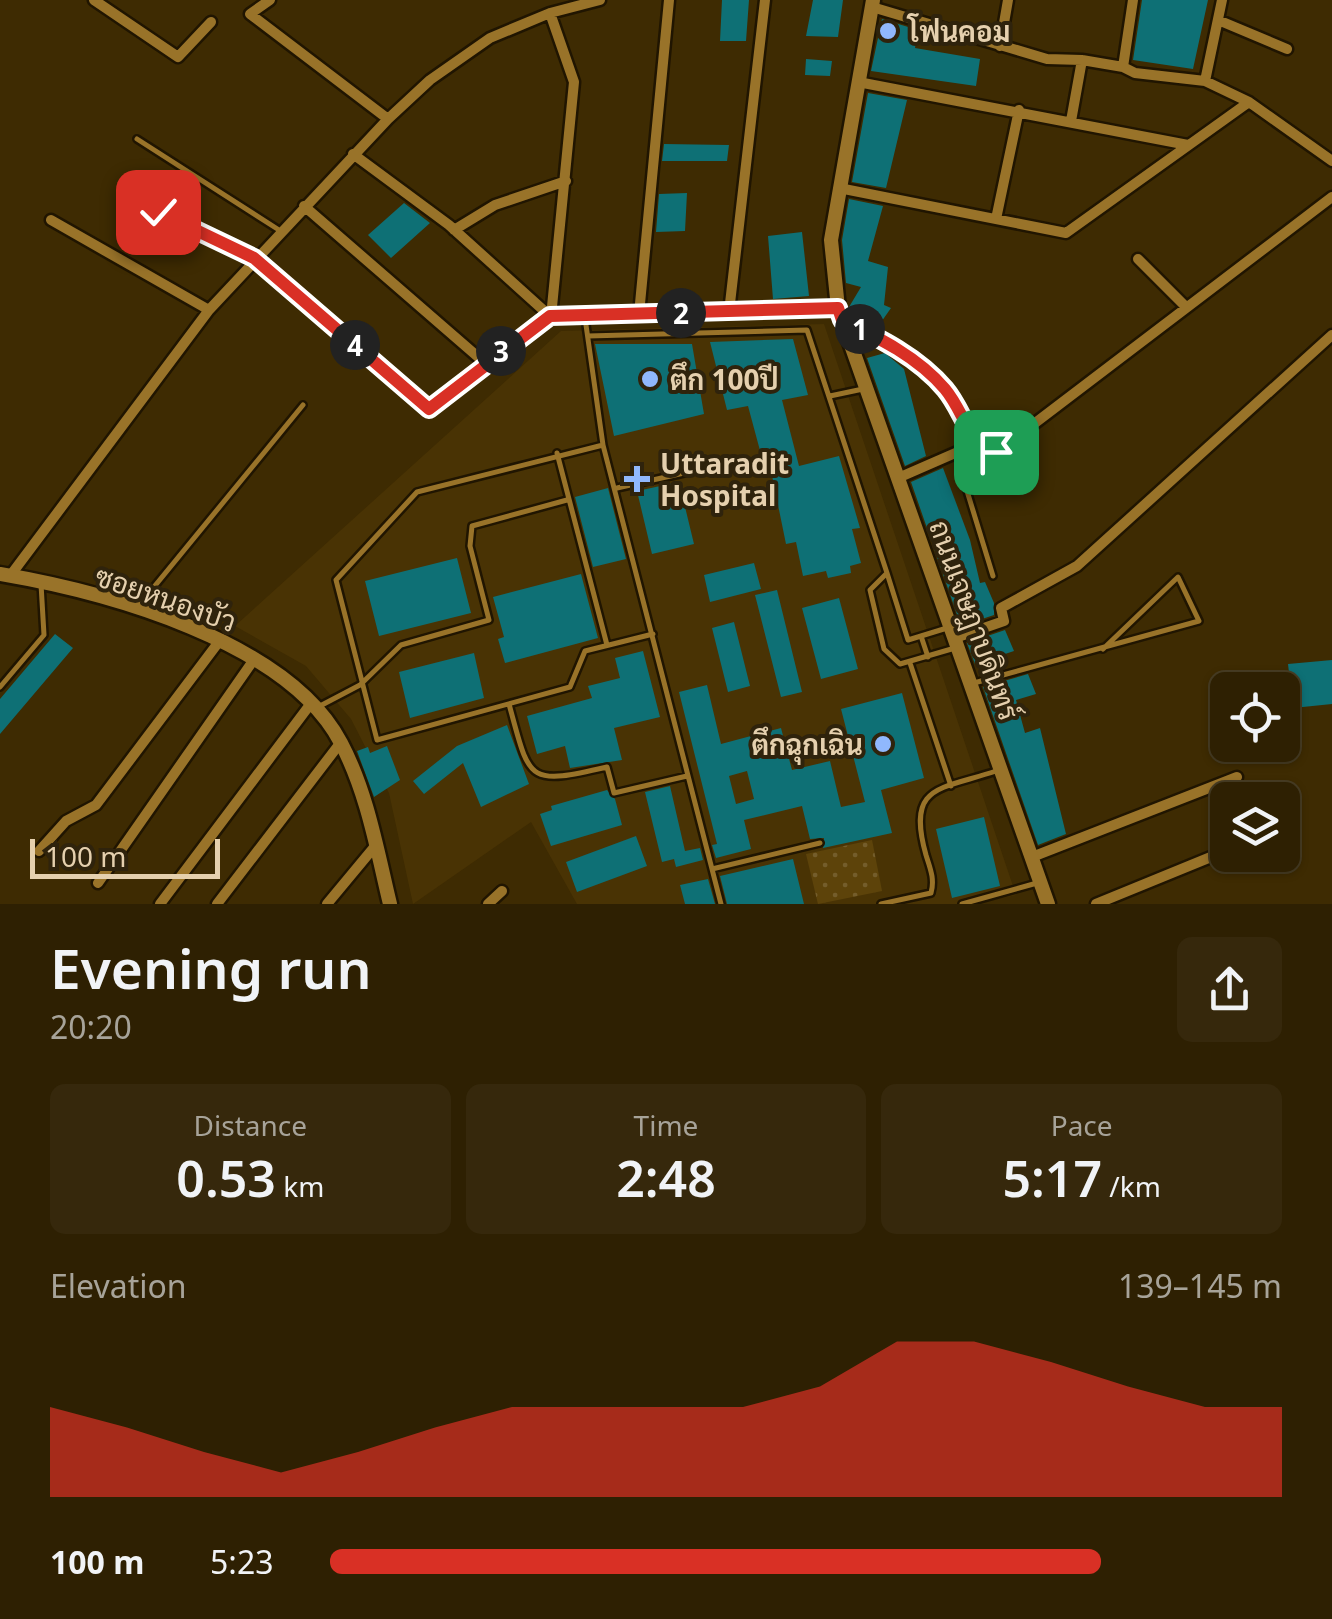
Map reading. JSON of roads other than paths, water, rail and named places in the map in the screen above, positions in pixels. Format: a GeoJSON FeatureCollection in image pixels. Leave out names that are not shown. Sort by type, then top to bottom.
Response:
{"type":"FeatureCollection","features":[{"type":"Feature","properties":{"kind":"street"},"geometry":{"type":"LineString","coordinates":[[94,0],[178,58],[211,22]]}},
{"type":"Feature","properties":{"kind":"street"},"geometry":{"type":"LineString","coordinates":[[270,0],[250,14],[388,119]]}},
{"type":"Feature","properties":{"kind":"street"},"geometry":{"type":"LineString","coordinates":[[5,575],[209,310],[279,230],[388,119],[430,80],[490,38],[550,13],[600,0]]}},
{"type":"Feature","properties":{"kind":"street"},"geometry":{"type":"LineString","coordinates":[[639,314],[669,0]]}},
{"type":"Feature","properties":{"kind":"street"},"geometry":{"type":"LineString","coordinates":[[729,312],[765,0]]}},
{"type":"Feature","properties":{"kind":"street"},"geometry":{"type":"LineString","coordinates":[[1000,46],[1008,0]]}},
{"type":"Feature","properties":{"kind":"street"},"geometry":{"type":"LineString","coordinates":[[1123,66],[1133,0]]}},
{"type":"Feature","properties":{"kind":"street"},"geometry":{"type":"LineString","coordinates":[[1205,81],[1222,0]]}},
{"type":"Feature","properties":{"kind":"street"},"geometry":{"type":"LineString","coordinates":[[873,3],[1048,59],[1082,60],[1123,66],[1135,73],[1205,81],[1249,102],[1332,161]]}},
{"type":"Feature","properties":{"kind":"street","name":"ถนนเจษฎาบดินทร์"},"geometry":{"type":"LineString","coordinates":[[873,3],[831,240],[840,314],[1048,904]]}},
{"type":"Feature","properties":{"kind":"street"},"geometry":{"type":"LineString","coordinates":[[550,13],[574,82],[550,316]]}},
{"type":"Feature","properties":{"kind":"street"},"geometry":{"type":"LineString","coordinates":[[1218,20],[1287,49]]}},
{"type":"Feature","properties":{"kind":"street"},"geometry":{"type":"LineString","coordinates":[[1072,121],[1082,60]]}},
{"type":"Feature","properties":{"kind":"street"},"geometry":{"type":"LineString","coordinates":[[858,82],[1019,110],[1188,146]]}},
{"type":"Feature","properties":{"kind":"street"},"geometry":{"type":"LineString","coordinates":[[839,188],[1066,232],[1249,102]]}},
{"type":"Feature","properties":{"kind":"street"},"geometry":{"type":"LineString","coordinates":[[996,219],[1019,110]]}},
{"type":"Feature","properties":{"kind":"street"},"geometry":{"type":"LineString","coordinates":[[352,154],[454,230],[550,316]]}},
{"type":"Feature","properties":{"kind":"street"},"geometry":{"type":"LineString","coordinates":[[454,230],[495,204],[566,180]]}},
{"type":"Feature","properties":{"kind":"street"},"geometry":{"type":"LineString","coordinates":[[254,258],[429,409],[484,362],[550,316],[840,314],[895,346],[945,389],[976,444],[996,452],[1332,197]]}},
{"type":"Feature","properties":{"kind":"street"},"geometry":{"type":"LineString","coordinates":[[304,206],[484,362]]}},
{"type":"Feature","properties":{"kind":"street"},"geometry":{"type":"LineString","coordinates":[[50,220],[209,310]]}},
{"type":"Feature","properties":{"kind":"street"},"geometry":{"type":"LineString","coordinates":[[1138,259],[1186,306]]}},
{"type":"Feature","properties":{"kind":"street"},"geometry":{"type":"LineString","coordinates":[[954,638],[1004,621],[1001,608],[1077,566],[1332,335]]}},
{"type":"Feature","properties":{"kind":"street"},"geometry":{"type":"LineString","coordinates":[[898,478],[976,444]]}},
{"type":"Feature","properties":{"kind":"street","name":"ซอยหนองบัว"},"geometry":{"type":"LineString","coordinates":[[5,575],[136,609],[222,639],[255,658],[315,705],[341,742],[376,844],[390,904]]}},
{"type":"Feature","properties":{"kind":"street"},"geometry":{"type":"LineString","coordinates":[[38,851],[66,821],[96,805],[222,639]]}},
{"type":"Feature","properties":{"kind":"street"},"geometry":{"type":"LineString","coordinates":[[98,883],[255,658]]}},
{"type":"Feature","properties":{"kind":"street"},"geometry":{"type":"LineString","coordinates":[[160,904],[315,705]]}},
{"type":"Feature","properties":{"kind":"street"},"geometry":{"type":"LineString","coordinates":[[216,904],[341,742]]}},
{"type":"Feature","properties":{"kind":"street"},"geometry":{"type":"LineString","coordinates":[[1032,857],[1237,777]]}},
{"type":"Feature","properties":{"kind":"street"},"geometry":{"type":"LineString","coordinates":[[327,904],[376,844]]}},
{"type":"Feature","properties":{"kind":"street"},"geometry":{"type":"LineString","coordinates":[[1096,904],[1210,857]]}},
{"type":"Feature","properties":{"kind":"street"},"geometry":{"type":"LineString","coordinates":[[488,904],[502,891]]}},
{"type":"Feature","properties":{"kind":"lane"},"geometry":{"type":"LineString","coordinates":[[137,139],[279,230]]}},
{"type":"Feature","properties":{"kind":"lane"},"geometry":{"type":"LineString","coordinates":[[158,212],[254,258]]}},
{"type":"Feature","properties":{"kind":"lane"},"geometry":{"type":"LineString","coordinates":[[585,316],[603,445],[721,904]]}},
{"type":"Feature","properties":{"kind":"lane"},"geometry":{"type":"LineString","coordinates":[[588,336],[808,330],[908,640],[921,636],[954,638]]}},
{"type":"Feature","properties":{"kind":"lane"},"geometry":{"type":"LineString","coordinates":[[830,396],[866,389]]}},
{"type":"Feature","properties":{"kind":"lane"},"geometry":{"type":"LineString","coordinates":[[136,609],[303,405]]}},
{"type":"Feature","properties":{"kind":"lane"},"geometry":{"type":"LineString","coordinates":[[976,444],[960,468],[993,576]]}},
{"type":"Feature","properties":{"kind":"lane"},"geometry":{"type":"LineString","coordinates":[[603,445],[557,453],[418,492],[336,580],[360,684],[378,740],[570,687],[585,651],[653,634]]}},
{"type":"Feature","properties":{"kind":"lane"},"geometry":{"type":"LineString","coordinates":[[557,453],[607,646]]}},
{"type":"Feature","properties":{"kind":"lane"},"geometry":{"type":"LineString","coordinates":[[616,488],[733,462]]}},
{"type":"Feature","properties":{"kind":"lane"},"geometry":{"type":"LineString","coordinates":[[315,705],[360,684],[401,645],[490,620],[470,546],[472,526],[567,500]]}},
{"type":"Feature","properties":{"kind":"lane"},"geometry":{"type":"LineString","coordinates":[[886,573],[870,590],[875,617],[892,660],[910,663],[928,657],[954,638]]}},
{"type":"Feature","properties":{"kind":"lane"},"geometry":{"type":"LineString","coordinates":[[971,684],[1199,622],[1178,578],[1103,648]]}},
{"type":"Feature","properties":{"kind":"lane"},"geometry":{"type":"LineString","coordinates":[[0,687],[44,635],[42,584]]}},
{"type":"Feature","properties":{"kind":"lane"},"geometry":{"type":"LineString","coordinates":[[921,636],[928,657]]}},
{"type":"Feature","properties":{"kind":"lane"},"geometry":{"type":"LineString","coordinates":[[910,663],[951,786]]}},
{"type":"Feature","properties":{"kind":"lane"},"geometry":{"type":"LineString","coordinates":[[509,704],[524,759],[542,776],[554,779],[607,767],[614,793],[688,776]]}},
{"type":"Feature","properties":{"kind":"lane"},"geometry":{"type":"LineString","coordinates":[[881,904],[931,893],[934,882],[917,820],[922,802],[951,786],[1001,769]]}},
{"type":"Feature","properties":{"kind":"lane"},"geometry":{"type":"LineString","coordinates":[[712,869],[820,843]]}},
{"type":"Feature","properties":{"kind":"lane"},"geometry":{"type":"LineString","coordinates":[[962,904],[1040,882]]}},
{"type":"Feature","properties":{"kind":"lane"},"geometry":{"type":"LineString","coordinates":[[923,894],[925,904]]}},
{"type":"Feature","properties":{"kind":"place","name":"โฟนคอม"},"geometry":{"type":"Point","coordinates":[888,31]}},
{"type":"Feature","properties":{"kind":"place","name":"ตึก 100ปี"},"geometry":{"type":"Point","coordinates":[650,379]}},
{"type":"Feature","properties":{"kind":"place","name":"Uttaradit Hospital"},"geometry":{"type":"Point","coordinates":[637,479]}},
{"type":"Feature","properties":{"kind":"place","name":"ตึกฉุกเฉิน"},"geometry":{"type":"Point","coordinates":[883,744]}}]}
